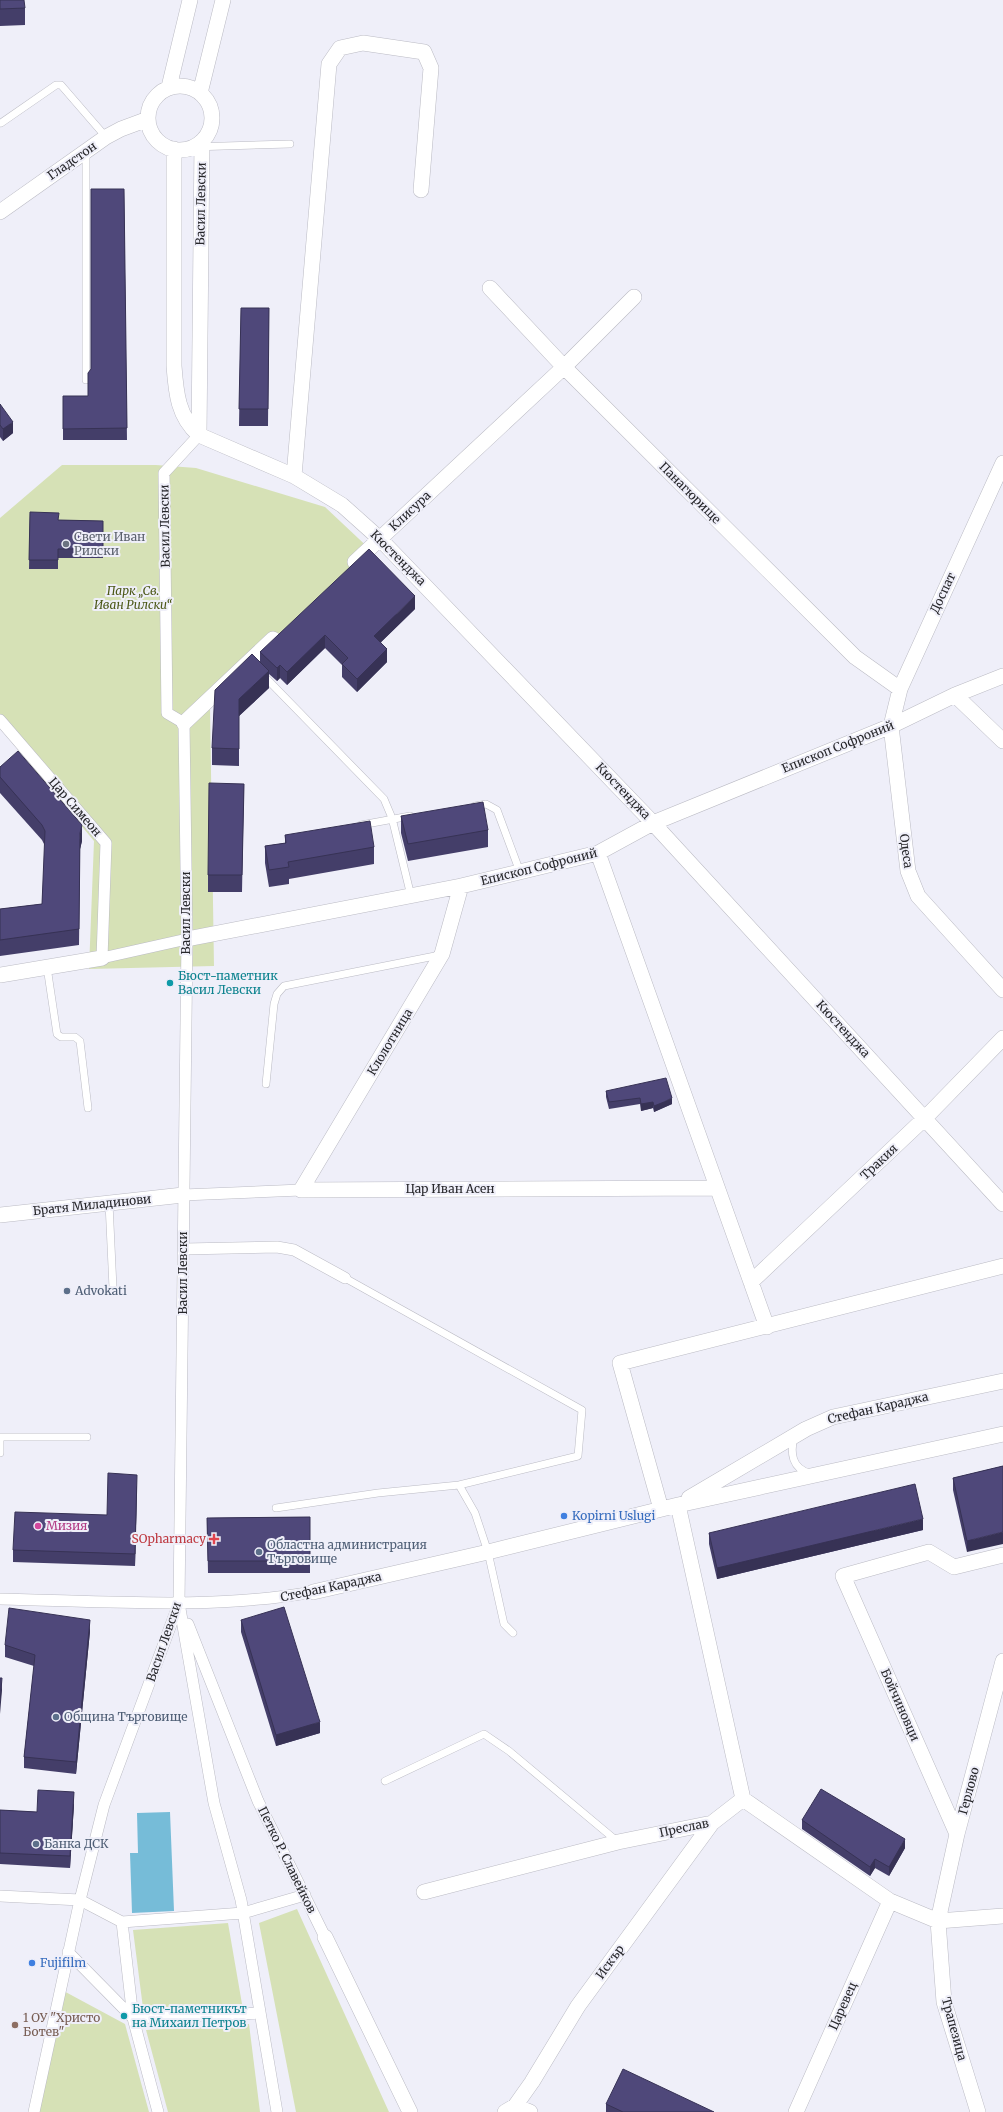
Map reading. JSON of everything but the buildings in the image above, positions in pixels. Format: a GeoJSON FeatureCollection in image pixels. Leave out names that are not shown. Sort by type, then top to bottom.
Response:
{"type":"FeatureCollection","features":[{"type":"Feature","properties":{"kind":"street"},"geometry":{"type":"LineString","coordinates":[[169,88],[190,0]]}},
{"type":"Feature","properties":{"kind":"street"},"geometry":{"type":"LineString","coordinates":[[200,93],[222,0]]}},
{"type":"Feature","properties":{"kind":"street"},"geometry":{"type":"LineString","coordinates":[[294,476],[329,64],[340,48],[362,43],[424,52],[431,68],[421,190]]}},
{"type":"Feature","properties":{"kind":"street"},"geometry":{"type":"LineString","coordinates":[[179,86],[190,88],[200,93],[208,101],[212,122],[208,133],[198,145],[174,149],[158,142],[153,135],[148,119],[153,100],[160,92],[179,86]]}},
{"type":"Feature","properties":{"kind":"street","name":"Гладстон"},"geometry":{"type":"LineString","coordinates":[[0,212],[106,137],[121,129],[148,119]]}},
{"type":"Feature","properties":{"kind":"street","name":"Васил Левски"},"geometry":{"type":"LineString","coordinates":[[34,2112],[68,1952],[104,1805],[179,1603],[187,938],[184,723],[167,713],[164,473],[199,435],[198,145]]}},
{"type":"Feature","properties":{"kind":"street"},"geometry":{"type":"LineString","coordinates":[[174,149],[175,381],[180,409],[189,426],[199,435]]}},
{"type":"Feature","properties":{"kind":"street","name":"Панагюрище"},"geometry":{"type":"LineString","coordinates":[[490,288],[564,367],[855,657],[900,689]]}},
{"type":"Feature","properties":{"kind":"street","name":"Клисура"},"geometry":{"type":"LineString","coordinates":[[346,571],[564,367],[634,297]]}},
{"type":"Feature","properties":{"kind":"street","name":"Кюстенджа"},"geometry":{"type":"LineString","coordinates":[[199,435],[294,476],[342,505],[380,539],[653,823],[1003,1204]]}},
{"type":"Feature","properties":{"kind":"street","name":"Доспат"},"geometry":{"type":"LineString","coordinates":[[892,726],[900,689],[1003,463]]}},
{"type":"Feature","properties":{"kind":"street"},"geometry":{"type":"LineString","coordinates":[[184,723],[282,630]]}},
{"type":"Feature","properties":{"kind":"street","name":"Епископ Софроний"},"geometry":{"type":"LineString","coordinates":[[187,938],[461,886],[598,853],[653,823],[892,726],[955,694],[1003,676]]}},
{"type":"Feature","properties":{"kind":"street"},"geometry":{"type":"LineString","coordinates":[[955,694],[1003,741]]}},
{"type":"Feature","properties":{"kind":"street","name":"Цар Симеон"},"geometry":{"type":"LineString","coordinates":[[0,720],[106,843],[102,958]]}},
{"type":"Feature","properties":{"kind":"street","name":"Одеса"},"geometry":{"type":"LineString","coordinates":[[892,726],[908,871],[918,896],[1003,990]]}},
{"type":"Feature","properties":{"kind":"street"},"geometry":{"type":"LineString","coordinates":[[598,853],[716,1188],[767,1327]]}},
{"type":"Feature","properties":{"kind":"street","name":"Клолотница"},"geometry":{"type":"LineString","coordinates":[[301,1190],[442,954],[461,886]]}},
{"type":"Feature","properties":{"kind":"street"},"geometry":{"type":"LineString","coordinates":[[0,975],[102,958],[187,938]]}},
{"type":"Feature","properties":{"kind":"street","name":"Тракия"},"geometry":{"type":"LineString","coordinates":[[751,1282],[925,1118],[1003,1038]]}},
{"type":"Feature","properties":{"kind":"street","name":"Цар Иван Асен"},"geometry":{"type":"LineString","coordinates":[[183,1195],[301,1190],[716,1188]]}},
{"type":"Feature","properties":{"kind":"street","name":"Братя Миладинови"},"geometry":{"type":"LineString","coordinates":[[0,1215],[183,1195]]}},
{"type":"Feature","properties":{"kind":"street"},"geometry":{"type":"LineString","coordinates":[[184,1249],[277,1247],[294,1250],[345,1278]]}},
{"type":"Feature","properties":{"kind":"street"},"geometry":{"type":"LineString","coordinates":[[661,1509],[620,1363],[1003,1266]]}},
{"type":"Feature","properties":{"kind":"street","name":"Стефан Караджа"},"geometry":{"type":"LineString","coordinates":[[678,1505],[795,1435],[833,1417],[1003,1380]]}},
{"type":"Feature","properties":{"kind":"street","name":"Стефан Караджа"},"geometry":{"type":"LineString","coordinates":[[0,1599],[179,1603],[240,1602],[314,1592],[488,1552],[678,1505],[1003,1434]]}},
{"type":"Feature","properties":{"kind":"street"},"geometry":{"type":"LineString","coordinates":[[678,1505],[743,1799],[890,1901],[938,1921],[1003,1916]]}},
{"type":"Feature","properties":{"kind":"street","name":"Бойчиновци"},"geometry":{"type":"LineString","coordinates":[[958,1834],[843,1576],[930,1552],[954,1567],[1003,1555]]}},
{"type":"Feature","properties":{"kind":"street"},"geometry":{"type":"LineString","coordinates":[[179,1603],[214,1803],[243,1913],[278,2112]]}},
{"type":"Feature","properties":{"kind":"street","name":"Петко Р. Славейков"},"geometry":{"type":"LineString","coordinates":[[179,1603],[258,1801],[410,2112]]}},
{"type":"Feature","properties":{"kind":"street","name":"Герлово"},"geometry":{"type":"LineString","coordinates":[[938,1921],[958,1834],[1003,1661]]}},
{"type":"Feature","properties":{"kind":"street","name":"Преслав"},"geometry":{"type":"LineString","coordinates":[[424,1892],[618,1842],[712,1823],[743,1799]]}},
{"type":"Feature","properties":{"kind":"street","name":"Искър"},"geometry":{"type":"LineString","coordinates":[[510,2109],[578,2006],[712,1823]]}},
{"type":"Feature","properties":{"kind":"street"},"geometry":{"type":"LineString","coordinates":[[0,1896],[80,1900],[122,1922],[243,1913],[305,1895]]}},
{"type":"Feature","properties":{"kind":"street","name":"Царевец"},"geometry":{"type":"LineString","coordinates":[[796,2112],[890,1901]]}},
{"type":"Feature","properties":{"kind":"street","name":"Трапезица"},"geometry":{"type":"LineString","coordinates":[[938,1921],[944,2002],[978,2112]]}},
{"type":"Feature","properties":{"kind":"street"},"geometry":{"type":"LineString","coordinates":[[122,1922],[133,2018],[158,2112]]}},
{"type":"Feature","properties":{"kind":"street"},"geometry":{"type":"LineString","coordinates":[[68,1952],[133,2018],[260,2013]]}},
{"type":"Feature","properties":{"kind":"street"},"geometry":{"type":"LineString","coordinates":[[510,2109],[530,2112]]}},
{"type":"Feature","properties":{"kind":"lane"},"geometry":{"type":"LineString","coordinates":[[1,123],[56,85],[61,85],[106,137]]}},
{"type":"Feature","properties":{"kind":"lane"},"geometry":{"type":"LineString","coordinates":[[198,145],[290,144]]}},
{"type":"Feature","properties":{"kind":"lane"},"geometry":{"type":"LineString","coordinates":[[86,150],[86,380]]}},
{"type":"Feature","properties":{"kind":"lane"},"geometry":{"type":"LineString","coordinates":[[248,662],[261,672],[384,799],[392,818],[411,896]]}},
{"type":"Feature","properties":{"kind":"lane"},"geometry":{"type":"LineString","coordinates":[[470,806],[486,804],[497,810],[520,872]]}},
{"type":"Feature","properties":{"kind":"lane"},"geometry":{"type":"LineString","coordinates":[[354,827],[392,818],[416,815]]}},
{"type":"Feature","properties":{"kind":"lane"},"geometry":{"type":"LineString","coordinates":[[266,1084],[274,1004],[277,994],[284,986],[442,954]]}},
{"type":"Feature","properties":{"kind":"lane"},"geometry":{"type":"LineString","coordinates":[[47,967],[57,1034],[61,1037],[75,1037],[80,1041],[88,1108]]}},
{"type":"Feature","properties":{"kind":"lane"},"geometry":{"type":"LineString","coordinates":[[109,1203],[113,1288]]}},
{"type":"Feature","properties":{"kind":"lane"},"geometry":{"type":"LineString","coordinates":[[276,1508],[378,1493],[459,1485],[578,1456],[582,1410],[345,1278]]}},
{"type":"Feature","properties":{"kind":"lane"},"geometry":{"type":"LineString","coordinates":[[795,1435],[791,1449],[795,1462],[806,1472],[820,1475]]}},
{"type":"Feature","properties":{"kind":"lane"},"geometry":{"type":"LineString","coordinates":[[0,1453],[0,1436],[87,1437]]}},
{"type":"Feature","properties":{"kind":"lane"},"geometry":{"type":"LineString","coordinates":[[459,1485],[476,1513],[488,1552],[504,1624],[513,1633]]}},
{"type":"Feature","properties":{"kind":"lane"},"geometry":{"type":"LineString","coordinates":[[385,1781],[484,1734],[509,1751],[618,1842]]}},
{"type":"Feature","properties":{"kind":"green space","name":"Парк „Св. Иван Рилски“"},"geometry":{"type":"Polygon","coordinates":[[[62,465],[156,465],[196,468],[325,507],[375,554],[210,707],[214,966],[89,969],[94,841],[0,728],[0,518],[62,465]]]}},
{"type":"Feature","properties":{"kind":"green space"},"geometry":{"type":"Polygon","coordinates":[[[297,1909],[389,2112],[296,2112],[259,1923],[297,1909]]]}},
{"type":"Feature","properties":{"kind":"green space"},"geometry":{"type":"Polygon","coordinates":[[[228,1923],[242,2004],[143,2008],[133,1930],[228,1923]]]}},
{"type":"Feature","properties":{"kind":"green space"},"geometry":{"type":"Polygon","coordinates":[[[60,1989],[125,2024],[149,2112],[39,2112],[60,1989]]]}},
{"type":"Feature","properties":{"kind":"green space"},"geometry":{"type":"Polygon","coordinates":[[[249,2024],[260,2112],[168,2112],[146,2030],[249,2024]]]}},
{"type":"Feature","properties":{"kind":"water"},"geometry":{"type":"Polygon","coordinates":[[[170,1812],[174,1911],[132,1913],[130,1853],[138,1853],[137,1813],[170,1812]]]}},
{"type":"Feature","properties":{"kind":"place","name":"Свети Иван Рилски"},"geometry":{"type":"Point","coordinates":[66,544]}},
{"type":"Feature","properties":{"kind":"place","name":"Бюст-паметник Васил Левски"},"geometry":{"type":"Point","coordinates":[170,983]}},
{"type":"Feature","properties":{"kind":"place","name":"Advokati"},"geometry":{"type":"Point","coordinates":[67,1291]}},
{"type":"Feature","properties":{"kind":"place","name":"Kopirni Uslugi"},"geometry":{"type":"Point","coordinates":[564,1516]}},
{"type":"Feature","properties":{"kind":"place","name":"Мизия"},"geometry":{"type":"Point","coordinates":[38,1526]}},
{"type":"Feature","properties":{"kind":"place","name":"SOpharmacy"},"geometry":{"type":"Point","coordinates":[214,1539]}},
{"type":"Feature","properties":{"kind":"place","name":"Областна администрация Търговище"},"geometry":{"type":"Point","coordinates":[259,1552]}},
{"type":"Feature","properties":{"kind":"place","name":"Община Търговище"},"geometry":{"type":"Point","coordinates":[56,1717]}},
{"type":"Feature","properties":{"kind":"place","name":"Банка ДСК"},"geometry":{"type":"Point","coordinates":[36,1844]}},
{"type":"Feature","properties":{"kind":"place","name":"Fujifilm"},"geometry":{"type":"Point","coordinates":[32,1963]}},
{"type":"Feature","properties":{"kind":"place","name":"Бюст-паметникът на Михаил Петров"},"geometry":{"type":"Point","coordinates":[124,2016]}},
{"type":"Feature","properties":{"kind":"place","name":"1 ОУ \"Христо Ботев\""},"geometry":{"type":"Point","coordinates":[15,2025]}}]}
